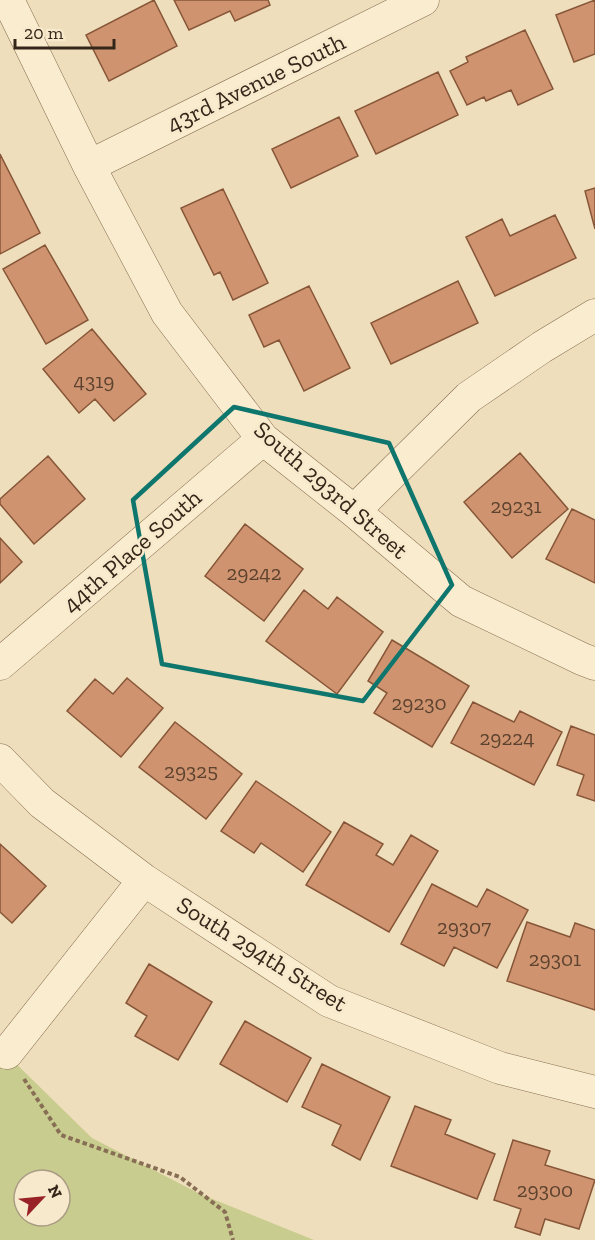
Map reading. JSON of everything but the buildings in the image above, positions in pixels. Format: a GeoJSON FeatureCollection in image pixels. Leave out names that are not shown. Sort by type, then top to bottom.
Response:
{"type":"FeatureCollection","features":[{"type":"Feature","properties":{"kind":"street","name":"South 293rd Street"},"geometry":{"type":"LineString","coordinates":[[8,0],[89,166],[167,314],[263,439],[354,511],[461,601],[589,661]]}},
{"type":"Feature","properties":{"kind":"street","name":"43rd Avenue South"},"geometry":{"type":"LineString","coordinates":[[89,166],[423,0]]}},
{"type":"Feature","properties":{"kind":"street"},"geometry":{"type":"LineString","coordinates":[[354,511],[469,397],[542,347],[595,315]]}},
{"type":"Feature","properties":{"kind":"street","name":"44th Place South"},"geometry":{"type":"LineString","coordinates":[[0,664],[263,439]]}},
{"type":"Feature","properties":{"kind":"street","name":"South 294th Street"},"geometry":{"type":"LineString","coordinates":[[0,760],[42,803],[144,880],[329,1001],[500,1068],[595,1092]]}},
{"type":"Feature","properties":{"kind":"street"},"geometry":{"type":"LineString","coordinates":[[7,1053],[144,880]]}},
{"type":"Feature","properties":{"kind":"path"},"geometry":{"type":"LineString","coordinates":[[7,1053],[62,1135],[180,1177],[225,1212],[233,1240]]}},
{"type":"Feature","properties":{"kind":"highlighted area"},"geometry":{"type":"Polygon","coordinates":[[[234,407],[389,443],[452,585],[363,701],[162,664],[133,500],[234,407]]]}},
{"type":"Feature","properties":{"kind":"green space"},"geometry":{"type":"Polygon","coordinates":[[[0,1048],[92,1138],[200,1194],[314,1240],[0,1240],[0,1048]]]}}]}
